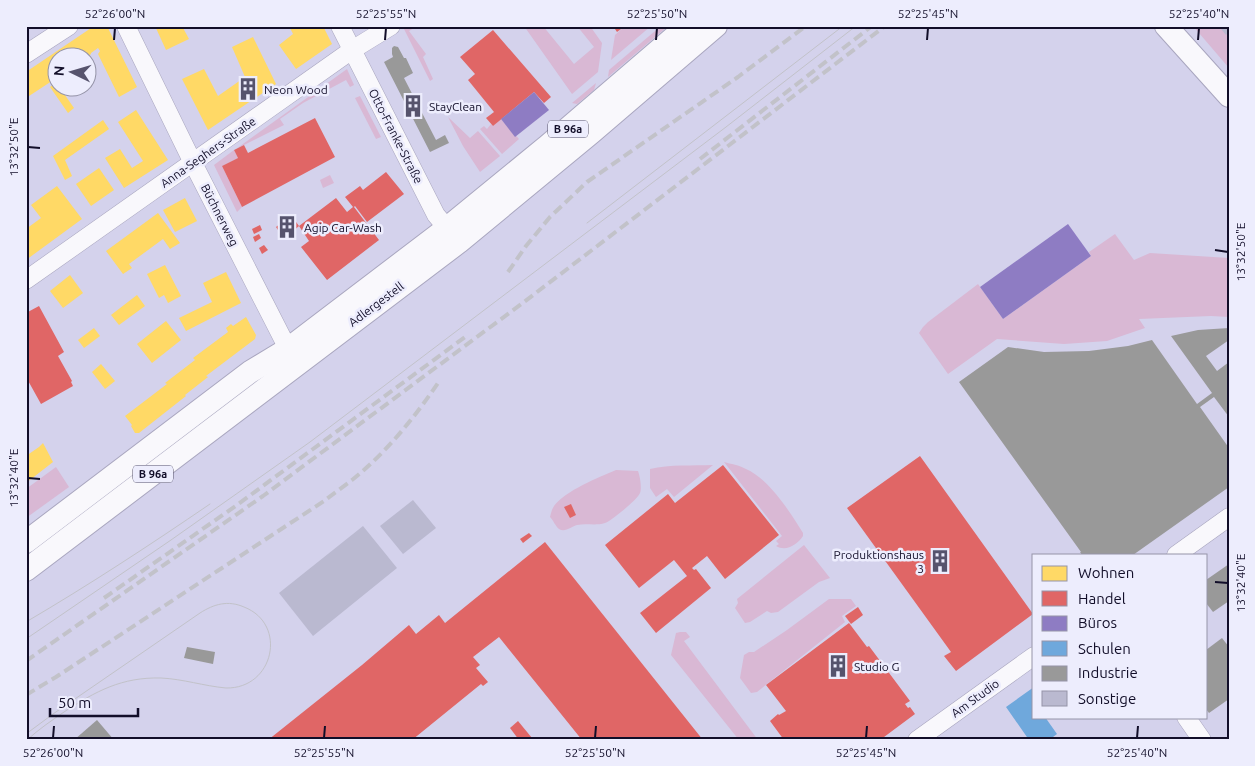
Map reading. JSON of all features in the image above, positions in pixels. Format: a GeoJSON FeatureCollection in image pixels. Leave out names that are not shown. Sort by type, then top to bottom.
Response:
{"type":"FeatureCollection","features":[{"type":"Feature","properties":{"kind":"main road","name":"Adlergestell"},"geometry":{"type":"LineString","coordinates":[[26,542],[250,372],[288,349],[453,235],[546,147],[686,26]]}},
{"type":"Feature","properties":{"kind":"main road","name":"Adlergestell"},"geometry":{"type":"LineString","coordinates":[[26,570],[453,235],[591,133],[716,26]]}},
{"type":"Feature","properties":{"kind":"main road"},"geometry":{"type":"LineString","coordinates":[[1166,26],[1229,96]]}},
{"type":"Feature","properties":{"kind":"street"},"geometry":{"type":"LineString","coordinates":[[26,54],[69,26]]}},
{"type":"Feature","properties":{"kind":"street","name":"Büchnerweg"},"geometry":{"type":"LineString","coordinates":[[126,26],[193,163],[288,349]]}},
{"type":"Feature","properties":{"kind":"street","name":"Otto-Franke-Straße"},"geometry":{"type":"LineString","coordinates":[[340,26],[436,215],[453,235]]}},
{"type":"Feature","properties":{"kind":"street","name":"Anna-Seghers-Straße"},"geometry":{"type":"LineString","coordinates":[[26,280],[352,50],[391,26]]}},
{"type":"Feature","properties":{"kind":"street"},"geometry":{"type":"LineString","coordinates":[[1177,554],[1229,517]]}},
{"type":"Feature","properties":{"kind":"street","name":"Am Studio"},"geometry":{"type":"LineString","coordinates":[[917,740],[1032,657]]}},
{"type":"Feature","properties":{"kind":"street"},"geometry":{"type":"LineString","coordinates":[[1187,718],[1202,740]]}},
{"type":"Feature","properties":{"kind":"shaded area"},"geometry":{"type":"Polygon","coordinates":[[[408,26],[413,26],[414,28],[409,31],[426,54],[423,57],[433,79],[430,81],[404,29],[408,26]]]}},
{"type":"Feature","properties":{"kind":"shaded area"},"geometry":{"type":"Polygon","coordinates":[[[524,26],[543,26],[574,64],[594,47],[577,26],[590,26],[602,43],[598,72],[572,94],[524,26]]]}},
{"type":"Feature","properties":{"kind":"shaded area"},"geometry":{"type":"Polygon","coordinates":[[[625,26],[651,26],[611,60],[615,35],[625,26]]]}},
{"type":"Feature","properties":{"kind":"shaded area"},"geometry":{"type":"Polygon","coordinates":[[[661,26],[668,26],[608,77],[609,70],[661,26]]]}},
{"type":"Feature","properties":{"kind":"shaded area"},"geometry":{"type":"Polygon","coordinates":[[[1193,26],[1229,26],[1229,68],[1193,26]]]}},
{"type":"Feature","properties":{"kind":"shaded area"},"geometry":{"type":"Polygon","coordinates":[[[347,69],[354,85],[350,87],[346,80],[303,103],[280,119],[284,125],[236,149],[347,69]]]}},
{"type":"Feature","properties":{"kind":"shaded area"},"geometry":{"type":"Polygon","coordinates":[[[596,83],[594,90],[577,104],[572,103],[596,83]]]}},
{"type":"Feature","properties":{"kind":"shaded area"},"geometry":{"type":"Polygon","coordinates":[[[360,96],[381,137],[376,139],[355,98],[360,96]]]}},
{"type":"Feature","properties":{"kind":"shaded area"},"geometry":{"type":"Polygon","coordinates":[[[448,117],[470,138],[478,131],[500,156],[480,172],[463,146],[448,117]]]}},
{"type":"Feature","properties":{"kind":"shaded area"},"geometry":{"type":"Polygon","coordinates":[[[501,119],[519,139],[502,154],[480,129],[484,126],[487,129],[491,124],[493,126],[501,119]]]}},
{"type":"Feature","properties":{"kind":"shaded area"},"geometry":{"type":"Polygon","coordinates":[[[234,150],[238,158],[222,166],[242,207],[237,212],[214,165],[234,150]]]}},
{"type":"Feature","properties":{"kind":"shaded area"},"geometry":{"type":"Polygon","coordinates":[[[330,175],[334,183],[323,188],[320,180],[330,175]]]}},
{"type":"Feature","properties":{"kind":"shaded area"},"geometry":{"type":"Polygon","coordinates":[[[1115,234],[1134,260],[1150,253],[1229,258],[1229,317],[1139,319],[1145,328],[1107,341],[1064,344],[997,339],[948,374],[919,333],[928,322],[978,284],[1003,319],[1091,256],[1089,252],[1115,234]]]}},
{"type":"Feature","properties":{"kind":"shaded area"},"geometry":{"type":"Polygon","coordinates":[[[724,462],[741,466],[755,474],[771,488],[803,533],[798,542],[787,548],[776,546],[779,544],[776,541],[782,536],[724,462]]]}},
{"type":"Feature","properties":{"kind":"shaded area"},"geometry":{"type":"Polygon","coordinates":[[[713,465],[674,497],[667,489],[656,497],[650,488],[650,469],[673,466],[713,465]]]}},
{"type":"Feature","properties":{"kind":"shaded area"},"geometry":{"type":"Polygon","coordinates":[[[56,467],[69,487],[26,518],[26,489],[56,467]]]}},
{"type":"Feature","properties":{"kind":"shaded area"},"geometry":{"type":"Polygon","coordinates":[[[616,470],[638,471],[641,491],[634,500],[608,522],[577,525],[564,530],[558,528],[550,517],[553,507],[559,500],[583,485],[616,470]]]}},
{"type":"Feature","properties":{"kind":"shaded area"},"geometry":{"type":"Polygon","coordinates":[[[804,545],[830,578],[819,582],[778,612],[771,613],[767,611],[750,622],[745,623],[735,608],[738,603],[737,599],[804,545]]]}},
{"type":"Feature","properties":{"kind":"shaded area"},"geometry":{"type":"Polygon","coordinates":[[[829,599],[851,599],[856,606],[842,616],[845,622],[757,692],[751,693],[740,678],[744,655],[754,652],[829,599]]]}},
{"type":"Feature","properties":{"kind":"shaded area"},"geometry":{"type":"Polygon","coordinates":[[[686,632],[690,637],[684,641],[758,740],[739,740],[671,655],[676,633],[686,632]]]}},
{"type":"Feature","properties":{"kind":"building: Wohnen"},"geometry":{"type":"Polygon","coordinates":[[[94,26],[107,26],[137,87],[119,97],[98,54],[100,51],[98,48],[61,48],[94,26]]]}},
{"type":"Feature","properties":{"kind":"building: Wohnen"},"geometry":{"type":"Polygon","coordinates":[[[155,26],[182,26],[189,39],[166,50],[155,26]]]}},
{"type":"Feature","properties":{"kind":"building: Wohnen"},"geometry":{"type":"Polygon","coordinates":[[[289,26],[323,26],[332,44],[296,69],[279,45],[293,34],[289,26]]]}},
{"type":"Feature","properties":{"kind":"building: Wohnen","name":"Neon Wood"},"geometry":{"type":"Polygon","coordinates":[[[253,37],[276,84],[208,130],[182,79],[204,69],[218,96],[245,77],[232,47],[253,37]]]}},
{"type":"Feature","properties":{"kind":"building: Wohnen"},"geometry":{"type":"Polygon","coordinates":[[[48,57],[48,84],[26,98],[26,72],[48,57]]]}},
{"type":"Feature","properties":{"kind":"building: Wohnen"},"geometry":{"type":"Polygon","coordinates":[[[58,98],[67,98],[74,108],[68,113],[58,98]]]}},
{"type":"Feature","properties":{"kind":"building: Wohnen"},"geometry":{"type":"Polygon","coordinates":[[[136,110],[168,160],[124,188],[105,158],[120,149],[132,168],[143,161],[118,122],[136,110]]]}},
{"type":"Feature","properties":{"kind":"building: Wohnen"},"geometry":{"type":"Polygon","coordinates":[[[103,120],[109,129],[65,160],[72,176],[65,180],[53,156],[103,120]]]}},
{"type":"Feature","properties":{"kind":"building: Wohnen"},"geometry":{"type":"Polygon","coordinates":[[[99,168],[114,190],[91,206],[76,184],[99,168]]]}},
{"type":"Feature","properties":{"kind":"building: Wohnen"},"geometry":{"type":"Polygon","coordinates":[[[57,186],[82,219],[26,260],[26,229],[41,218],[31,205],[57,186]]]}},
{"type":"Feature","properties":{"kind":"building: Wohnen"},"geometry":{"type":"Polygon","coordinates":[[[185,198],[197,221],[175,232],[163,210],[185,198]]]}},
{"type":"Feature","properties":{"kind":"building: Wohnen"},"geometry":{"type":"Polygon","coordinates":[[[158,213],[180,243],[170,249],[163,239],[129,264],[132,268],[123,274],[106,251],[158,213]]]}},
{"type":"Feature","properties":{"kind":"building: Wohnen"},"geometry":{"type":"Polygon","coordinates":[[[165,265],[181,296],[168,303],[164,295],[159,298],[147,274],[165,265]]]}},
{"type":"Feature","properties":{"kind":"building: Wohnen"},"geometry":{"type":"Polygon","coordinates":[[[226,272],[241,303],[186,331],[179,318],[212,302],[203,283],[226,272]]]}},
{"type":"Feature","properties":{"kind":"building: Wohnen"},"geometry":{"type":"Polygon","coordinates":[[[70,275],[83,293],[63,308],[50,291],[70,275]]]}},
{"type":"Feature","properties":{"kind":"building: Wohnen"},"geometry":{"type":"Polygon","coordinates":[[[137,295],[145,306],[119,325],[111,315],[137,295]]]}},
{"type":"Feature","properties":{"kind":"building: Wohnen"},"geometry":{"type":"Polygon","coordinates":[[[246,317],[256,335],[255,339],[206,376],[208,377],[186,396],[139,433],[135,433],[125,416],[167,384],[165,383],[195,360],[193,358],[228,332],[226,328],[231,324],[233,326],[246,317]]]}},
{"type":"Feature","properties":{"kind":"building: Wohnen"},"geometry":{"type":"Polygon","coordinates":[[[166,321],[181,340],[152,363],[137,344],[166,321]]]}},
{"type":"Feature","properties":{"kind":"building: Wohnen"},"geometry":{"type":"Polygon","coordinates":[[[94,328],[100,336],[84,348],[78,340],[94,328]]]}},
{"type":"Feature","properties":{"kind":"building: Wohnen"},"geometry":{"type":"Polygon","coordinates":[[[101,364],[115,381],[105,389],[92,372],[101,364]]]}},
{"type":"Feature","properties":{"kind":"building: Wohnen"},"geometry":{"type":"Polygon","coordinates":[[[43,443],[53,462],[26,483],[26,456],[43,443]]]}},
{"type":"Feature","properties":{"kind":"building: Handel"},"geometry":{"type":"Polygon","coordinates":[[[613,26],[625,26],[617,32],[613,26]]]}},
{"type":"Feature","properties":{"kind":"building: Handel"},"geometry":{"type":"Polygon","coordinates":[[[493,30],[551,97],[544,103],[534,92],[493,126],[486,118],[494,112],[468,80],[475,74],[460,57],[493,30]]]}},
{"type":"Feature","properties":{"kind":"building: Handel"},"geometry":{"type":"Polygon","coordinates":[[[315,118],[335,157],[242,207],[222,166],[238,158],[234,150],[244,145],[248,153],[315,118]]]}},
{"type":"Feature","properties":{"kind":"building: Handel"},"geometry":{"type":"Polygon","coordinates":[[[386,172],[404,194],[367,222],[354,207],[379,240],[327,280],[301,247],[309,241],[299,226],[336,198],[347,212],[353,207],[345,197],[360,186],[363,190],[386,172]]]}},
{"type":"Feature","properties":{"kind":"building: Handel","name":"Agip Car-Wash"},"geometry":{"type":"Polygon","coordinates":[[[291,215],[299,226],[284,239],[276,227],[291,215]]]}},
{"type":"Feature","properties":{"kind":"building: Handel"},"geometry":{"type":"Polygon","coordinates":[[[260,225],[262,230],[254,234],[252,229],[260,225]]]}},
{"type":"Feature","properties":{"kind":"building: Handel"},"geometry":{"type":"Polygon","coordinates":[[[259,234],[261,238],[255,242],[253,237],[259,234]]]}},
{"type":"Feature","properties":{"kind":"building: Handel"},"geometry":{"type":"Polygon","coordinates":[[[264,245],[268,250],[262,254],[259,248],[264,245]]]}},
{"type":"Feature","properties":{"kind":"building: Handel"},"geometry":{"type":"Polygon","coordinates":[[[39,306],[64,352],[58,356],[73,386],[41,404],[26,377],[26,313],[39,306]]]}},
{"type":"Feature","properties":{"kind":"building: Handel","name":"Produktionshaus 3"},"geometry":{"type":"Polygon","coordinates":[[[920,456],[1032,615],[956,671],[944,656],[951,652],[847,508],[920,456]]]}},
{"type":"Feature","properties":{"kind":"building: Handel"},"geometry":{"type":"Polygon","coordinates":[[[723,465],[779,535],[725,579],[707,556],[692,568],[696,569],[711,588],[656,633],[640,613],[687,576],[674,560],[639,588],[605,545],[668,494],[675,503],[723,465]]]}},
{"type":"Feature","properties":{"kind":"building: Handel"},"geometry":{"type":"Polygon","coordinates":[[[571,504],[576,515],[570,518],[564,507],[571,504]]]}},
{"type":"Feature","properties":{"kind":"building: Handel"},"geometry":{"type":"Polygon","coordinates":[[[529,533],[532,536],[523,543],[520,539],[529,533]]]}},
{"type":"Feature","properties":{"kind":"building: Handel"},"geometry":{"type":"Polygon","coordinates":[[[545,542],[703,740],[582,740],[499,637],[473,657],[480,665],[476,668],[488,682],[483,686],[481,684],[412,740],[268,740],[409,625],[416,634],[439,615],[445,623],[545,542]]]}},
{"type":"Feature","properties":{"kind":"building: Handel"},"geometry":{"type":"Polygon","coordinates":[[[858,607],[863,615],[851,624],[845,616],[858,607]]]}},
{"type":"Feature","properties":{"kind":"building: Handel","name":"Studio G"},"geometry":{"type":"Polygon","coordinates":[[[849,623],[867,647],[869,646],[910,701],[905,704],[915,714],[880,740],[784,740],[770,721],[778,714],[786,711],[766,685],[849,623]]]}},
{"type":"Feature","properties":{"kind":"building: Handel"},"geometry":{"type":"Polygon","coordinates":[[[518,721],[532,738],[530,740],[519,740],[510,728],[518,721]]]}},
{"type":"Feature","properties":{"kind":"building: Büros"},"geometry":{"type":"Polygon","coordinates":[[[534,92],[549,110],[515,137],[501,119],[534,92]]]}},
{"type":"Feature","properties":{"kind":"building: Büros"},"geometry":{"type":"Polygon","coordinates":[[[1068,224],[1091,256],[1003,319],[980,287],[1068,224]]]}},
{"type":"Feature","properties":{"kind":"building: Schulen"},"geometry":{"type":"Polygon","coordinates":[[[1032,688],[1032,718],[1046,718],[1057,734],[1049,740],[1029,740],[1006,707],[1032,688]]]}},
{"type":"Feature","properties":{"kind":"building: Industrie","name":"StayClean"},"geometry":{"type":"Polygon","coordinates":[[[394,46],[398,47],[404,58],[406,58],[413,73],[404,78],[436,140],[445,135],[449,143],[430,152],[384,62],[393,57],[392,48],[394,46]]]}},
{"type":"Feature","properties":{"kind":"building: Industrie"},"geometry":{"type":"Polygon","coordinates":[[[1229,328],[1229,340],[1206,356],[1217,371],[1229,362],[1229,417],[1214,397],[1200,407],[1229,448],[1229,487],[1134,554],[1081,554],[959,382],[1008,347],[1044,352],[1089,351],[1128,346],[1152,340],[1197,404],[1212,393],[1171,336],[1198,330],[1229,328]]]}},
{"type":"Feature","properties":{"kind":"building: Industrie"},"geometry":{"type":"Polygon","coordinates":[[[1229,564],[1229,601],[1213,612],[1208,606],[1208,579],[1229,564]]]}},
{"type":"Feature","properties":{"kind":"building: Industrie"},"geometry":{"type":"Polygon","coordinates":[[[1222,638],[1229,647],[1229,699],[1209,713],[1208,712],[1208,648],[1222,638]]]}},
{"type":"Feature","properties":{"kind":"building: Industrie"},"geometry":{"type":"Polygon","coordinates":[[[187,647],[215,652],[213,664],[184,658],[187,647]]]}},
{"type":"Feature","properties":{"kind":"building: Industrie"},"geometry":{"type":"Polygon","coordinates":[[[97,720],[114,740],[74,740],[97,720]]]}},
{"type":"Feature","properties":{"kind":"building: Sonstige"},"geometry":{"type":"Polygon","coordinates":[[[1224,26],[1229,26],[1229,32],[1226,35],[1221,29],[1224,26]]]}},
{"type":"Feature","properties":{"kind":"building: Sonstige"},"geometry":{"type":"Polygon","coordinates":[[[413,500],[436,528],[403,554],[380,526],[413,500]]]}},
{"type":"Feature","properties":{"kind":"building: Sonstige"},"geometry":{"type":"Polygon","coordinates":[[[363,526],[397,568],[313,636],[279,593],[363,526]]]}},
{"type":"Feature","properties":{"kind":"tram line"},"geometry":{"type":"LineString","coordinates":[[587,223],[843,26]]}},
{"type":"Feature","properties":{"kind":"tram line"},"geometry":{"type":"LineString","coordinates":[[26,639],[310,442],[726,127],[856,26]]}},
{"type":"Feature","properties":{"kind":"tram line"},"geometry":{"type":"LineString","coordinates":[[26,622],[73,594],[210,504]]}},
{"type":"Feature","properties":{"kind":"tram line"},"geometry":{"type":"LineString","coordinates":[[26,734],[211,607],[227,603],[244,607],[258,615],[266,627],[270,640],[270,654],[264,667],[255,678],[242,686],[226,688],[161,678],[147,678],[122,683],[98,692],[76,704],[27,740]]}},
{"type":"Feature","properties":{"kind":"railway"},"geometry":{"type":"LineString","coordinates":[[508,272],[550,217],[587,182],[738,77],[806,26]]}},
{"type":"Feature","properties":{"kind":"railway"},"geometry":{"type":"LineString","coordinates":[[700,159],[872,26]]}},
{"type":"Feature","properties":{"kind":"railway"},"geometry":{"type":"LineString","coordinates":[[26,661],[263,496],[524,302],[885,26]]}},
{"type":"Feature","properties":{"kind":"railway"},"geometry":{"type":"LineString","coordinates":[[104,598],[237,505],[465,337]]}},
{"type":"Feature","properties":{"kind":"railway"},"geometry":{"type":"LineString","coordinates":[[26,695],[349,483],[377,458],[400,433],[440,380]]}},
{"type":"Feature","properties":{"kind":"place","name":"Neon Wood"},"geometry":{"type":"Point","coordinates":[248,89]}},
{"type":"Feature","properties":{"kind":"place","name":"StayClean"},"geometry":{"type":"Point","coordinates":[413,106]}},
{"type":"Feature","properties":{"kind":"place","name":"Agip Car-Wash"},"geometry":{"type":"Point","coordinates":[287,227]}},
{"type":"Feature","properties":{"kind":"place","name":"Produktionshaus 3"},"geometry":{"type":"Point","coordinates":[940,561]}},
{"type":"Feature","properties":{"kind":"place","name":"Studio G"},"geometry":{"type":"Point","coordinates":[838,666]}}]}
